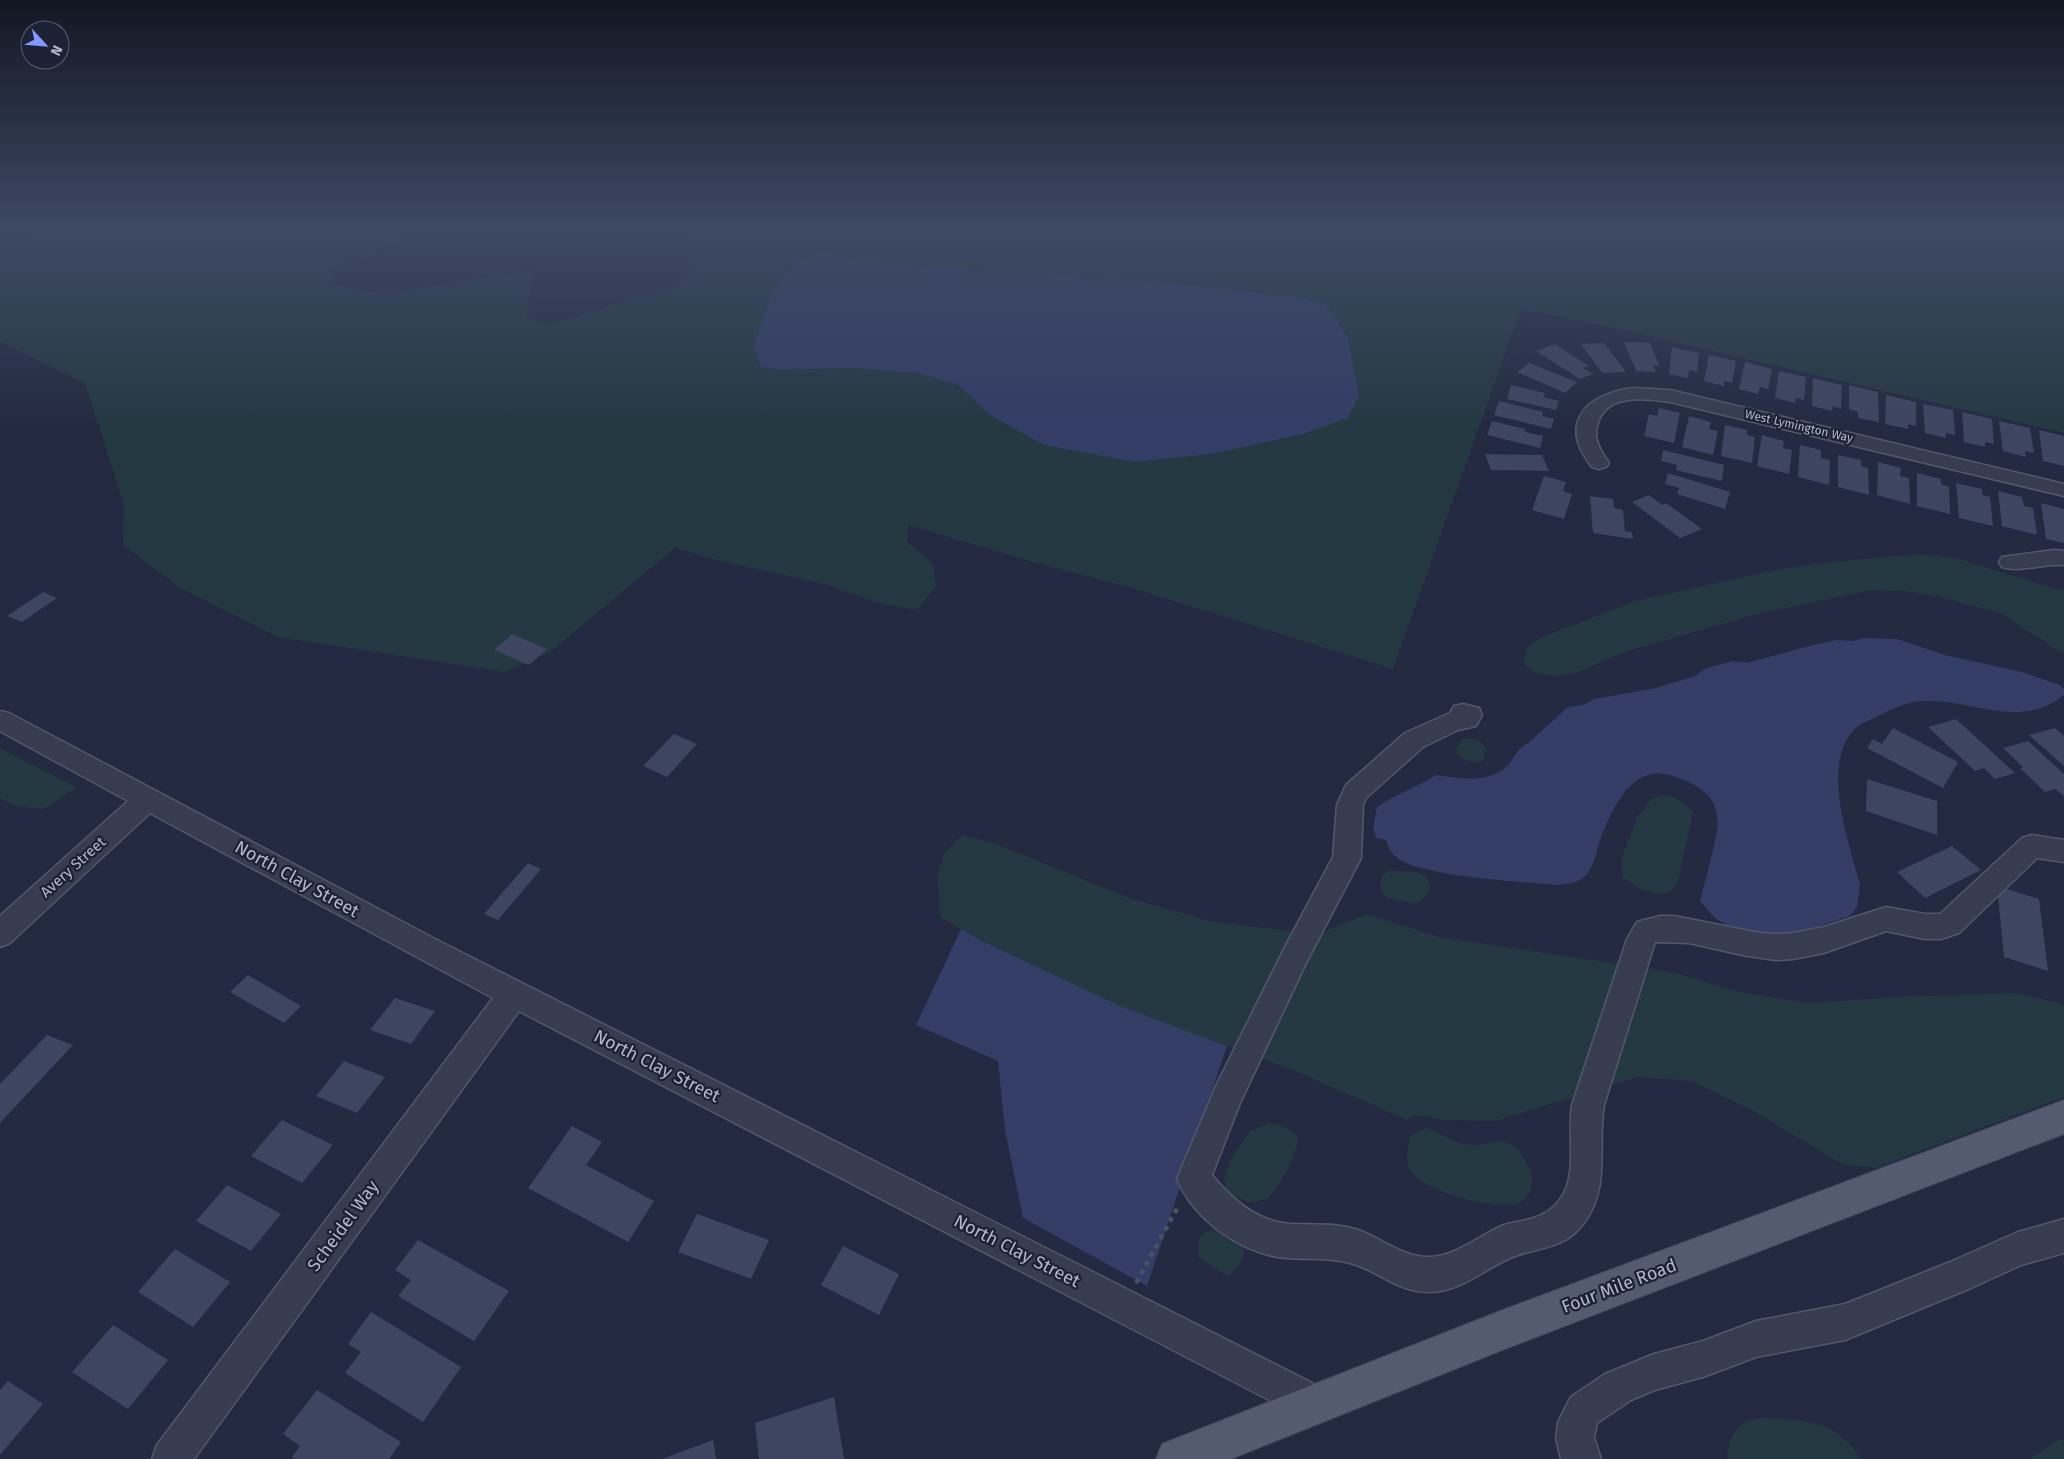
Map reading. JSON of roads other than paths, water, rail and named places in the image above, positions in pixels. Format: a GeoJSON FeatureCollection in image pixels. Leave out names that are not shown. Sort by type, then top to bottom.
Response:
{"type":"FeatureCollection","features":[{"type":"Feature","properties":{"kind":"main road","name":"Four Mile Road"},"geometry":{"type":"LineString","coordinates":[[1177,1459],[1500,1331],[2064,1117]]}},
{"type":"Feature","properties":{"kind":"street","name":"West Lymington Way"},"geometry":{"type":"LineString","coordinates":[[1599,464],[1587,446],[1584,434],[1594,408],[1617,396],[1652,394],[1670,396],[2064,490]]}},
{"type":"Feature","properties":{"kind":"street"},"geometry":{"type":"LineString","coordinates":[[2010,562],[2054,557],[2064,558]]}},
{"type":"Feature","properties":{"kind":"street"},"geometry":{"type":"LineString","coordinates":[[1460,719],[1414,740],[1354,792],[1350,805],[1347,858],[1296,954],[1227,1097],[1194,1179],[1210,1200],[1227,1215],[1266,1237],[1284,1241],[1335,1242],[1351,1245],[1413,1273],[1427,1276],[1441,1274],[1457,1268],[1504,1243],[1550,1229],[1566,1218],[1576,1205],[1583,1190],[1588,1160],[1587,1111],[1641,939],[1647,931],[1657,928],[1710,934],[1760,946],[1778,946],[1822,942],[1886,919],[1896,919],[1921,926],[1940,928],[1949,924],[2032,846],[2064,851]]}},
{"type":"Feature","properties":{"kind":"street","name":"North Clay Street"},"geometry":{"type":"LineString","coordinates":[[0,720],[147,800],[210,831],[332,898],[514,993],[1317,1405]]}},
{"type":"Feature","properties":{"kind":"street","name":"Avery Street"},"geometry":{"type":"LineString","coordinates":[[0,934],[147,800]]}},
{"type":"Feature","properties":{"kind":"street","name":"Scheidel Way"},"geometry":{"type":"LineString","coordinates":[[171,1459],[514,993]]}},
{"type":"Feature","properties":{"kind":"street"},"geometry":{"type":"LineString","coordinates":[[1582,1459],[1578,1454],[1575,1438],[1577,1423],[1584,1410],[1618,1387],[1654,1372],[1703,1359],[1756,1339],[1845,1322],[1951,1280],[2018,1249],[2064,1236]]}},
{"type":"Feature","properties":{"kind":"water"},"geometry":{"type":"Polygon","coordinates":[[[771,296],[1291,296],[1326,304],[1348,338],[1359,396],[1348,418],[1303,434],[1212,454],[1135,462],[1044,445],[990,415],[958,385],[917,373],[852,368],[780,370],[761,367],[754,347],[771,296]]]}},
{"type":"Feature","properties":{"kind":"water"},"geometry":{"type":"Polygon","coordinates":[[[1864,638],[1897,639],[1945,655],[2022,672],[2060,685],[2064,689],[2064,695],[2047,705],[2030,711],[2012,712],[1939,701],[1921,701],[1896,708],[1858,726],[1846,741],[1840,759],[1838,780],[1844,825],[1860,885],[1857,907],[1850,916],[1802,932],[1781,936],[1748,931],[1725,924],[1715,918],[1700,901],[1718,827],[1715,807],[1711,798],[1693,784],[1664,774],[1651,774],[1640,778],[1630,786],[1608,820],[1589,872],[1580,880],[1570,884],[1559,885],[1498,880],[1448,874],[1425,869],[1407,863],[1395,856],[1390,851],[1386,840],[1376,838],[1373,827],[1377,807],[1436,775],[1472,779],[1490,776],[1499,772],[1509,764],[1520,748],[1567,708],[1585,704],[1594,699],[1656,688],[1695,676],[1706,668],[1733,661],[1747,663],[1813,645],[1837,640],[1852,641],[1864,638]]]}},
{"type":"Feature","properties":{"kind":"water"},"geometry":{"type":"Polygon","coordinates":[[[961,929],[980,940],[1120,1006],[1227,1046],[1147,1286],[1023,1218],[1005,1130],[998,1061],[916,1025],[961,929]]]}}]}
